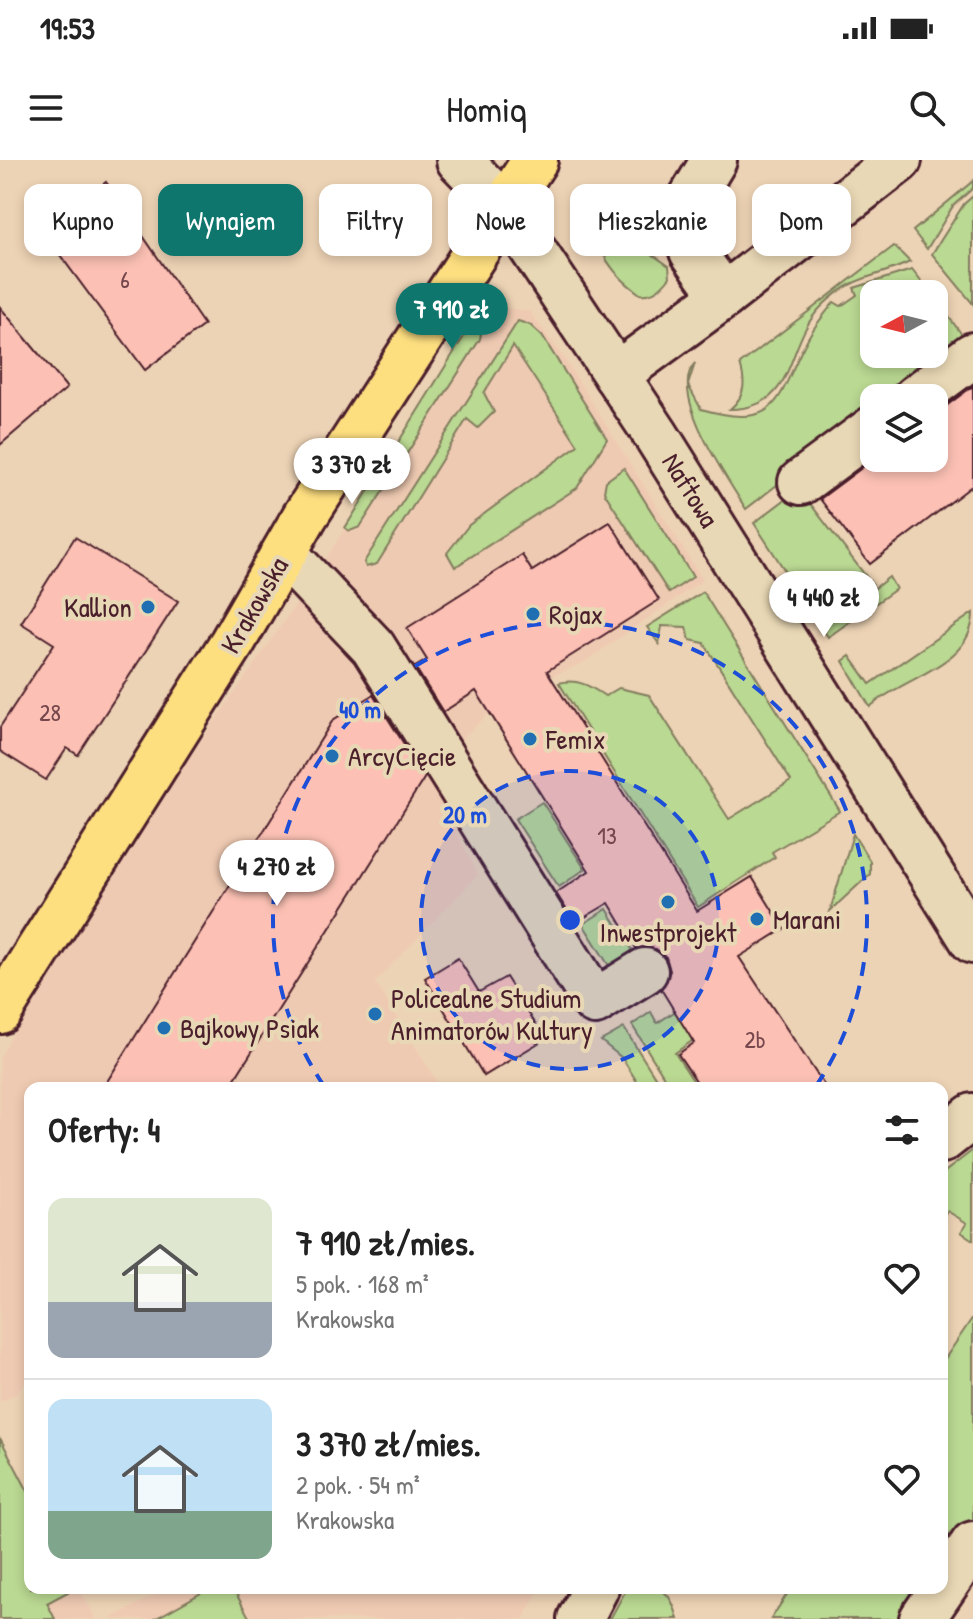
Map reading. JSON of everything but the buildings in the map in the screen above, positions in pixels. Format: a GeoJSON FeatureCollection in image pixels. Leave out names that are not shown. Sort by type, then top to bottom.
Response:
{"type":"FeatureCollection","features":[{"type":"Feature","properties":{"kind":"main road","name":"Krakowska"},"geometry":{"type":"LineString","coordinates":[[519,184],[535,160]]}},
{"type":"Feature","properties":{"kind":"main road","name":"Krakowska"},"geometry":{"type":"LineString","coordinates":[[0,1011],[472,256]]}},
{"type":"Feature","properties":{"kind":"street","name":"Naftowa"},"geometry":{"type":"LineString","coordinates":[[459,160],[482,184]]}},
{"type":"Feature","properties":{"kind":"street"},"geometry":{"type":"LineString","coordinates":[[714,160],[690,200],[692,251],[724,296]]}},
{"type":"Feature","properties":{"kind":"street"},"geometry":{"type":"LineString","coordinates":[[616,375],[724,296],[899,160]]}},
{"type":"Feature","properties":{"kind":"street","name":"Naftowa"},"geometry":{"type":"LineString","coordinates":[[537,256],[616,375],[973,941]]}},
{"type":"Feature","properties":{"kind":"street"},"geometry":{"type":"LineString","coordinates":[[934,384],[973,355]]}},
{"type":"Feature","properties":{"kind":"street"},"geometry":{"type":"LineString","coordinates":[[801,482],[860,438]]}},
{"type":"Feature","properties":{"kind":"street"},"geometry":{"type":"LineString","coordinates":[[284,553],[373,647],[595,1002],[645,971]]}},
{"type":"Feature","properties":{"kind":"street"},"geometry":{"type":"LineString","coordinates":[[948,1135],[973,1116]]}},
{"type":"Feature","properties":{"kind":"street"},"geometry":{"type":"LineString","coordinates":[[948,1581],[973,1544]]}},
{"type":"Feature","properties":{"kind":"street"},"geometry":{"type":"LineString","coordinates":[[580,1619],[593,1594]]}},
{"type":"Feature","properties":{"kind":"street"},"geometry":{"type":"LineString","coordinates":[[922,1619],[939,1594]]}},
{"type":"Feature","properties":{"kind":"shaded area"},"geometry":{"type":"Polygon","coordinates":[[[488,306],[529,311],[564,358],[703,580],[583,663],[508,696],[442,757],[431,780],[478,875],[375,982],[437,1082],[24,1082],[24,1383],[17,1393],[0,1402],[0,1057],[74,924],[312,581],[471,325],[488,306]]]}},
{"type":"Feature","properties":{"kind":"shaded area"},"geometry":{"type":"Polygon","coordinates":[[[0,1438],[24,1484],[24,1594],[82,1594],[96,1619],[0,1619],[0,1438]]]}},
{"type":"Feature","properties":{"kind":"shaded area"},"geometry":{"type":"Polygon","coordinates":[[[157,1594],[537,1594],[523,1619],[110,1619],[157,1594]]]}},
{"type":"Feature","properties":{"kind":"green space"},"geometry":{"type":"Polygon","coordinates":[[[973,181],[973,188],[953,206],[927,249],[913,231],[973,181]]]}},
{"type":"Feature","properties":{"kind":"green space"},"geometry":{"type":"Polygon","coordinates":[[[973,196],[973,304],[932,254],[964,204],[973,196]]]}},
{"type":"Feature","properties":{"kind":"green space"},"geometry":{"type":"Polygon","coordinates":[[[894,246],[910,262],[854,282],[833,296],[810,321],[780,386],[768,398],[752,406],[730,409],[736,404],[743,387],[740,364],[894,246]]]}},
{"type":"Feature","properties":{"kind":"green space"},"geometry":{"type":"Polygon","coordinates":[[[605,256],[655,256],[669,266],[670,277],[654,292],[640,294],[605,256]]]}},
{"type":"Feature","properties":{"kind":"green space"},"geometry":{"type":"Polygon","coordinates":[[[912,270],[920,280],[880,280],[912,270]]]}},
{"type":"Feature","properties":{"kind":"green space"},"geometry":{"type":"Polygon","coordinates":[[[860,286],[860,368],[929,368],[908,384],[860,384],[860,421],[746,509],[703,436],[689,386],[701,409],[748,416],[763,412],[774,404],[782,392],[811,333],[834,302],[841,306],[857,295],[854,288],[860,286]]]}},
{"type":"Feature","properties":{"kind":"green space"},"geometry":{"type":"Polygon","coordinates":[[[948,316],[966,340],[948,354],[948,316]]]}},
{"type":"Feature","properties":{"kind":"green space"},"geometry":{"type":"Polygon","coordinates":[[[518,321],[530,325],[542,336],[607,439],[577,488],[455,567],[447,553],[469,525],[578,445],[513,346],[484,393],[494,412],[478,428],[467,419],[377,564],[366,567],[364,562],[518,321]]]}},
{"type":"Feature","properties":{"kind":"green space"},"geometry":{"type":"Polygon","coordinates":[[[471,325],[481,334],[480,339],[360,527],[350,531],[345,528],[471,325]]]}},
{"type":"Feature","properties":{"kind":"green space"},"geometry":{"type":"Polygon","coordinates":[[[624,468],[693,577],[669,593],[604,492],[606,481],[624,468]]]}},
{"type":"Feature","properties":{"kind":"green space"},"geometry":{"type":"Polygon","coordinates":[[[799,489],[875,588],[889,577],[896,589],[828,637],[754,523],[799,489]]]}},
{"type":"Feature","properties":{"kind":"green space"},"geometry":{"type":"Polygon","coordinates":[[[703,592],[840,811],[772,852],[775,857],[698,907],[559,683],[578,682],[605,696],[619,688],[649,695],[729,819],[791,781],[704,643],[690,640],[686,627],[662,626],[659,644],[647,627],[703,592]]]}},
{"type":"Feature","properties":{"kind":"green space"},"geometry":{"type":"Polygon","coordinates":[[[973,613],[970,631],[949,658],[870,707],[843,661],[850,656],[870,684],[973,613]]]}},
{"type":"Feature","properties":{"kind":"green space"},"geometry":{"type":"Polygon","coordinates":[[[542,802],[585,869],[559,887],[515,819],[542,802]]]}},
{"type":"Feature","properties":{"kind":"green space"},"geometry":{"type":"Polygon","coordinates":[[[853,834],[870,861],[870,874],[830,911],[853,834]]]}},
{"type":"Feature","properties":{"kind":"green space"},"geometry":{"type":"Polygon","coordinates":[[[607,909],[635,954],[611,969],[583,924],[607,909]]]}},
{"type":"Feature","properties":{"kind":"green space"},"geometry":{"type":"Polygon","coordinates":[[[733,974],[723,1019],[675,1053],[694,1082],[667,1082],[632,1025],[651,1012],[657,1023],[733,974]]]}},
{"type":"Feature","properties":{"kind":"green space"},"geometry":{"type":"Polygon","coordinates":[[[624,1028],[658,1082],[637,1082],[622,1058],[601,1041],[624,1028]]]}},
{"type":"Feature","properties":{"kind":"green space"},"geometry":{"type":"Polygon","coordinates":[[[973,1150],[973,1240],[961,1232],[967,1223],[948,1212],[948,1169],[973,1150]]]}},
{"type":"Feature","properties":{"kind":"green space"},"geometry":{"type":"Polygon","coordinates":[[[973,1317],[973,1524],[948,1561],[948,1354],[973,1317]]]}},
{"type":"Feature","properties":{"kind":"green space"},"geometry":{"type":"Polygon","coordinates":[[[0,1438],[24,1484],[24,1594],[64,1594],[47,1603],[55,1619],[0,1619],[0,1438]]]}},
{"type":"Feature","properties":{"kind":"green space"},"geometry":{"type":"Polygon","coordinates":[[[199,1594],[236,1594],[250,1619],[155,1619],[199,1594]]]}},
{"type":"Feature","properties":{"kind":"green space"},"geometry":{"type":"Polygon","coordinates":[[[624,1594],[667,1594],[678,1619],[610,1619],[624,1594]]]}},
{"type":"Feature","properties":{"kind":"green space"},"geometry":{"type":"Polygon","coordinates":[[[787,1594],[926,1594],[909,1619],[771,1619],[787,1594]]]}},
{"type":"Feature","properties":{"kind":"place","name":"Kallion"},"geometry":{"type":"Point","coordinates":[148,607]}},
{"type":"Feature","properties":{"kind":"place","name":"Rojax"},"geometry":{"type":"Point","coordinates":[533,614]}},
{"type":"Feature","properties":{"kind":"place","name":"Femix"},"geometry":{"type":"Point","coordinates":[530,739]}},
{"type":"Feature","properties":{"kind":"place","name":"ArcyCięcie"},"geometry":{"type":"Point","coordinates":[332,756]}},
{"type":"Feature","properties":{"kind":"place","name":"Inwestprojekt"},"geometry":{"type":"Point","coordinates":[668,902]}},
{"type":"Feature","properties":{"kind":"place","name":"Marani"},"geometry":{"type":"Point","coordinates":[757,919]}},
{"type":"Feature","properties":{"kind":"place","name":"Policealne Studium Animatorów Kultury"},"geometry":{"type":"Point","coordinates":[375,1014]}},
{"type":"Feature","properties":{"kind":"place","name":"Bajkowy Psiak"},"geometry":{"type":"Point","coordinates":[164,1028]}}]}
